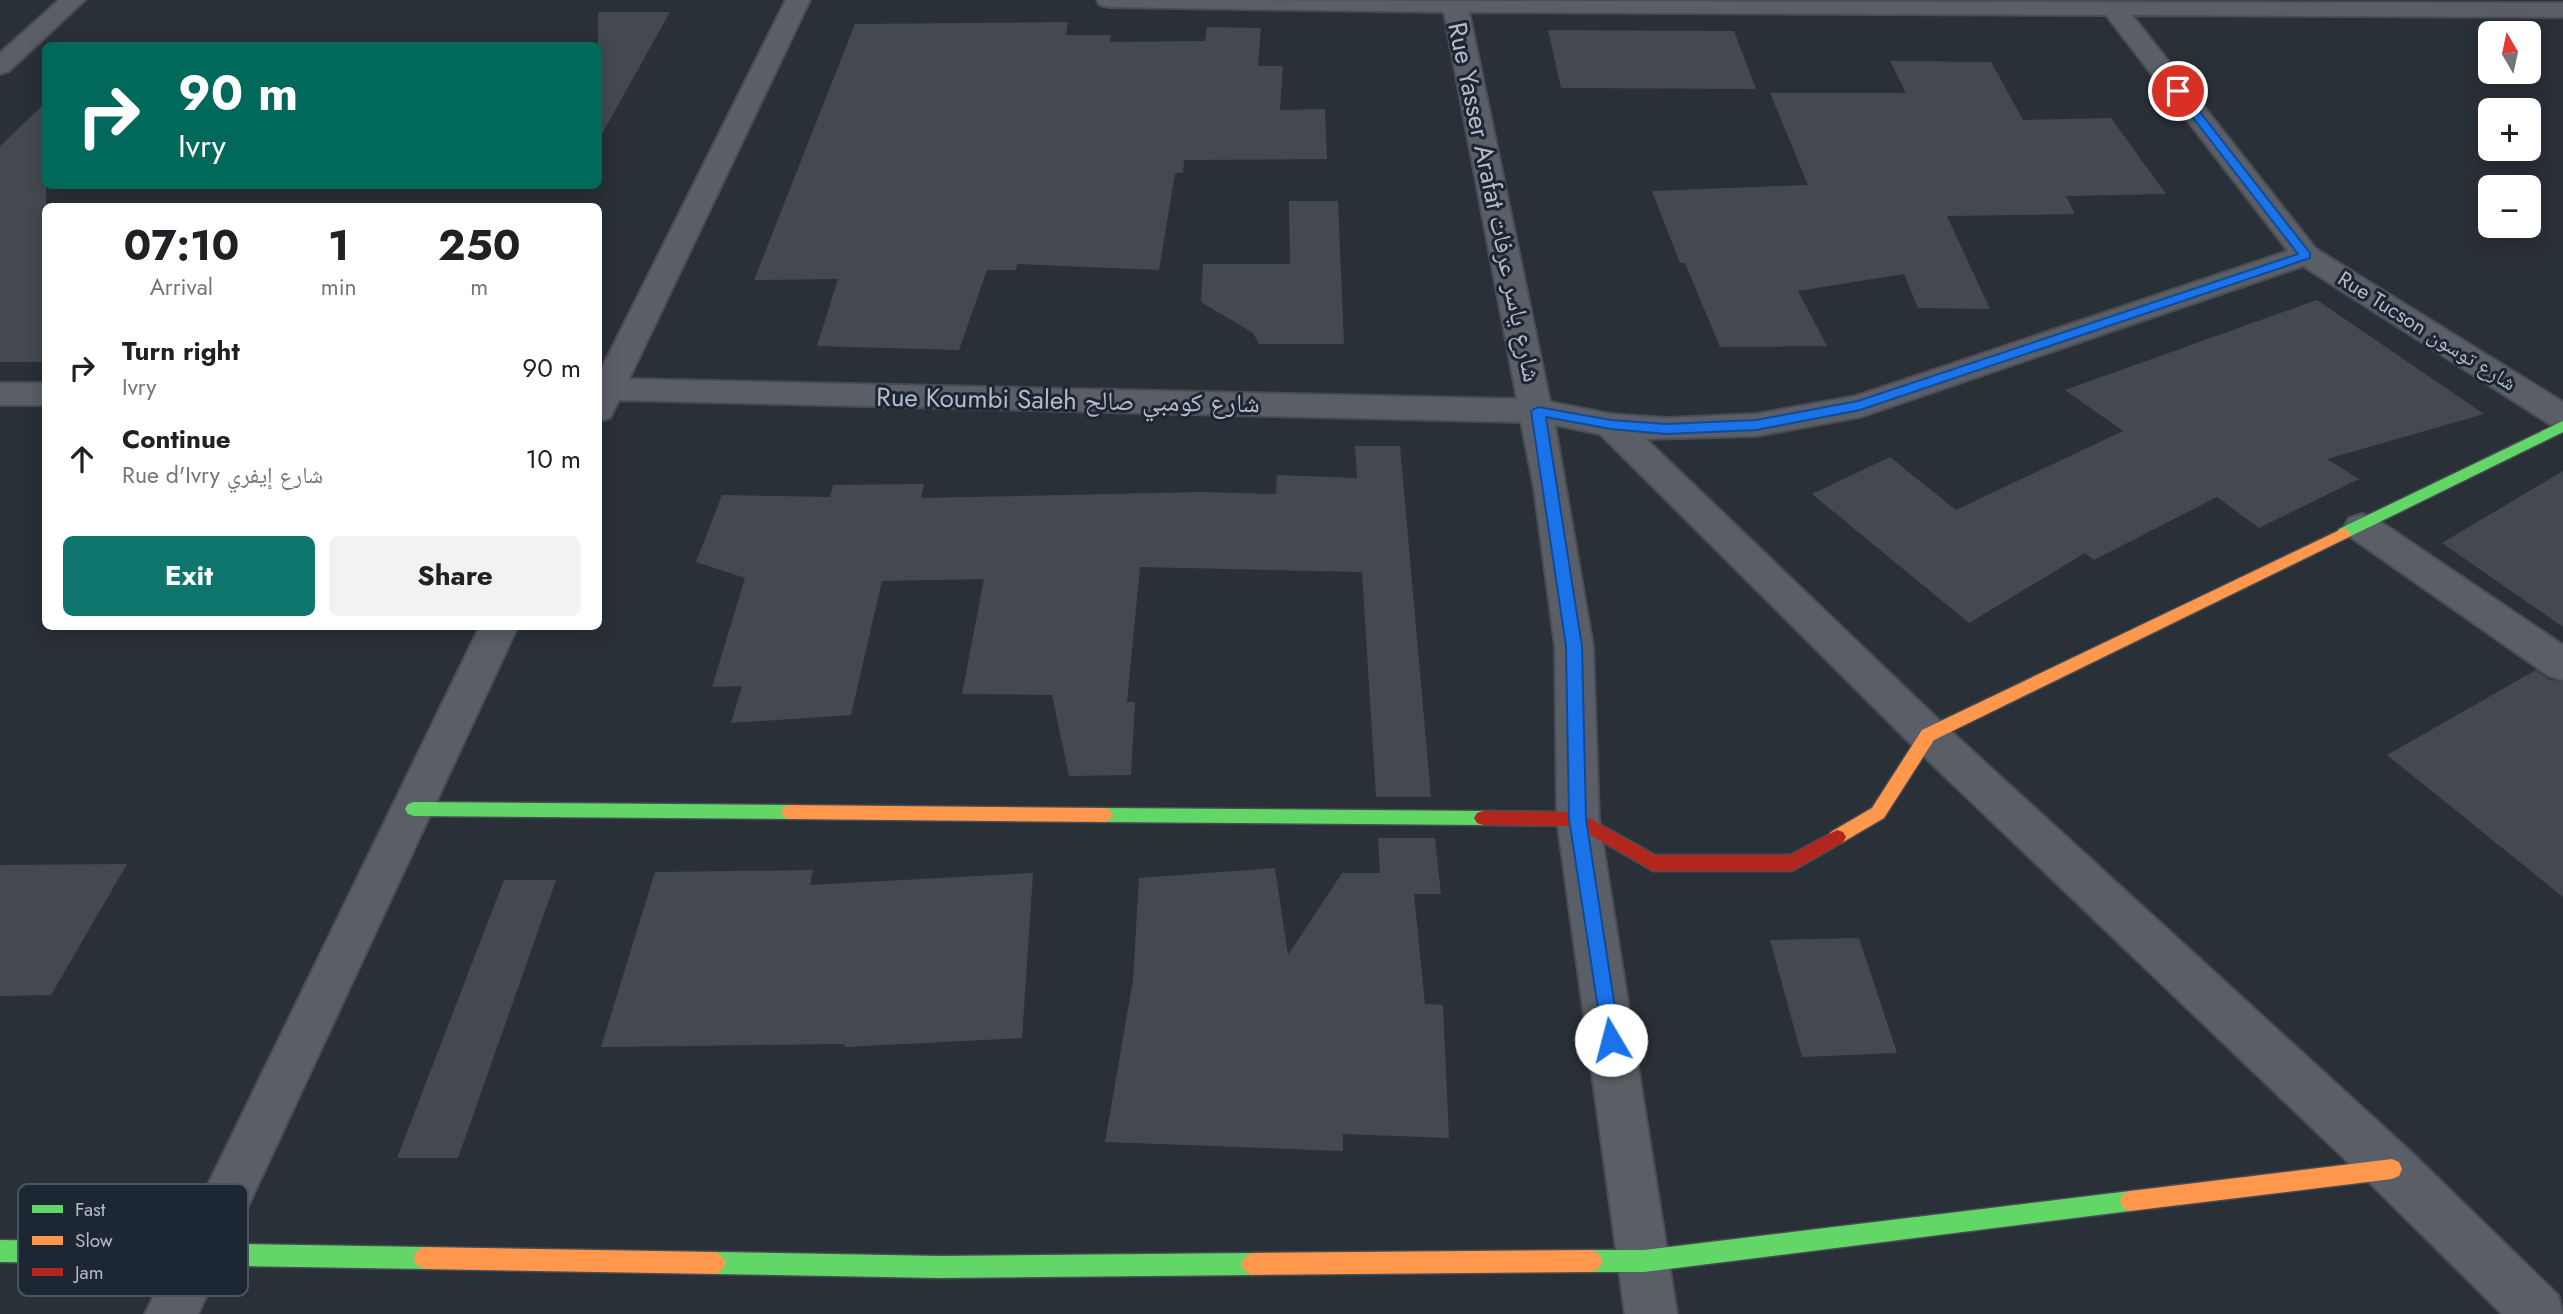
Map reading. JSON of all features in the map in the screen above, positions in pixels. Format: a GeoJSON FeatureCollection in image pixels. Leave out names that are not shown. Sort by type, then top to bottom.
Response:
{"type":"FeatureCollection","features":[{"type":"Feature","properties":{"kind":"street"},"geometry":{"type":"LineString","coordinates":[[0,66],[73,0]]}},
{"type":"Feature","properties":{"kind":"street"},"geometry":{"type":"LineString","coordinates":[[602,396],[798,0]]}},
{"type":"Feature","properties":{"kind":"street"},"geometry":{"type":"LineString","coordinates":[[1109,0],[1455,5],[2070,4],[2114,9],[2563,10]]}},
{"type":"Feature","properties":{"kind":"street","name":"Rue Yasser Arafat شارع ياسر عرفات"},"geometry":{"type":"LineString","coordinates":[[1455,5],[1538,411],[1574,646],[1578,819],[1651,1314]]}},
{"type":"Feature","properties":{"kind":"street","name":"Rue Tucson شارع توسون"},"geometry":{"type":"LineString","coordinates":[[2114,9],[2306,255],[2563,417]]}},
{"type":"Feature","properties":{"kind":"street","name":"Rue Koumbi Saleh شارع كومبي صالح"},"geometry":{"type":"LineString","coordinates":[[602,396],[1538,411],[1611,425],[1666,429],[1756,425],[1860,406],[2306,255]]}},
{"type":"Feature","properties":{"kind":"street"},"geometry":{"type":"LineString","coordinates":[[0,394],[42,394]]}},
{"type":"Feature","properties":{"kind":"street"},"geometry":{"type":"LineString","coordinates":[[1611,425],[1928,735],[2392,1170],[2539,1314]]}},
{"type":"Feature","properties":{"kind":"street"},"geometry":{"type":"LineString","coordinates":[[415,809],[1578,819],[1653,863],[1792,863],[1878,813],[1928,735],[2362,527],[2563,426]]}},
{"type":"Feature","properties":{"kind":"street"},"geometry":{"type":"LineString","coordinates":[[2362,527],[2563,665]]}},
{"type":"Feature","properties":{"kind":"street"},"geometry":{"type":"LineString","coordinates":[[234,1184],[415,809],[497,630]]}},
{"type":"Feature","properties":{"kind":"street"},"geometry":{"type":"LineString","coordinates":[[248,1254],[940,1266],[1643,1261],[2392,1170]]}},
{"type":"Feature","properties":{"kind":"street"},"geometry":{"type":"LineString","coordinates":[[0,1251],[18,1251]]}},
{"type":"Feature","properties":{"kind":"street"},"geometry":{"type":"LineString","coordinates":[[171,1314],[180,1296]]}},
{"type":"Feature","properties":{"kind":"street"},"geometry":{"type":"LineString","coordinates":[[2552,1314],[2563,1304]]}},
{"type":"Feature","properties":{"kind":"building"},"geometry":{"type":"Polygon","coordinates":[[[598,12],[670,12],[602,134],[602,42],[598,42],[598,12]]]}},
{"type":"Feature","properties":{"kind":"building"},"geometry":{"type":"Polygon","coordinates":[[[1068,22],[1066,35],[1111,35],[1110,42],[1205,41],[1207,27],[1261,28],[1258,66],[1283,66],[1280,110],[1325,109],[1327,159],[1184,160],[1183,173],[1175,173],[1159,270],[1017,264],[1016,270],[987,270],[959,350],[817,346],[838,279],[754,280],[855,24],[1068,22]]]}},
{"type":"Feature","properties":{"kind":"building"},"geometry":{"type":"Polygon","coordinates":[[[1548,30],[1734,31],[1756,89],[1561,88],[1548,30]]]}},
{"type":"Feature","properties":{"kind":"building"},"geometry":{"type":"Polygon","coordinates":[[[1890,61],[1991,62],[2023,120],[2111,118],[2166,194],[2066,196],[2075,214],[1947,216],[1990,309],[1918,308],[1904,274],[1798,291],[1827,346],[1720,347],[1685,263],[1680,263],[1652,191],[1808,185],[1770,93],[1906,93],[1890,61]]]}},
{"type":"Feature","properties":{"kind":"building"},"geometry":{"type":"Polygon","coordinates":[[[42,106],[42,189],[46,189],[46,203],[42,203],[42,362],[0,362],[0,146],[42,106]]]}},
{"type":"Feature","properties":{"kind":"building"},"geometry":{"type":"Polygon","coordinates":[[[1289,201],[1338,201],[1344,344],[1259,344],[1253,333],[1201,302],[1203,264],[1290,264],[1289,201]]]}},
{"type":"Feature","properties":{"kind":"building"},"geometry":{"type":"Polygon","coordinates":[[[2317,300],[2484,414],[2327,459],[2359,479],[2259,528],[2217,497],[2094,560],[2085,553],[1969,623],[1812,494],[1890,457],[1956,510],[2123,431],[2065,390],[2317,300]]]}},
{"type":"Feature","properties":{"kind":"building"},"geometry":{"type":"Polygon","coordinates":[[[1355,446],[1400,446],[1431,797],[1376,797],[1362,572],[1140,567],[1127,702],[1135,702],[1131,775],[1069,776],[1052,695],[962,694],[984,579],[882,581],[851,715],[731,723],[742,686],[712,687],[745,578],[696,562],[722,495],[830,497],[833,485],[924,484],[921,498],[1203,492],[1276,494],[1277,475],[1357,478],[1355,446]]]}},
{"type":"Feature","properties":{"kind":"building"},"geometry":{"type":"Polygon","coordinates":[[[2563,471],[2563,627],[2442,543],[2563,471]]]}},
{"type":"Feature","properties":{"kind":"building"},"geometry":{"type":"Polygon","coordinates":[[[2536,670],[2548,679],[2563,682],[2563,897],[2387,755],[2536,670]]]}},
{"type":"Feature","properties":{"kind":"building"},"geometry":{"type":"Polygon","coordinates":[[[1378,838],[1435,838],[1441,894],[1414,894],[1425,1004],[1443,1005],[1449,1138],[1343,1134],[1343,1151],[1105,1142],[1133,980],[1139,878],[1275,868],[1288,955],[1342,873],[1380,873],[1378,838]]]}},
{"type":"Feature","properties":{"kind":"building"},"geometry":{"type":"Polygon","coordinates":[[[127,864],[51,995],[0,996],[0,865],[127,864]]]}},
{"type":"Feature","properties":{"kind":"building"},"geometry":{"type":"Polygon","coordinates":[[[813,870],[810,885],[1033,873],[1022,1038],[845,1047],[845,1044],[601,1047],[655,872],[813,870]]]}},
{"type":"Feature","properties":{"kind":"building"},"geometry":{"type":"Polygon","coordinates":[[[504,880],[556,880],[458,1158],[397,1158],[504,880]]]}},
{"type":"Feature","properties":{"kind":"building"},"geometry":{"type":"Polygon","coordinates":[[[1859,938],[1897,1053],[1802,1057],[1770,940],[1859,938]]]}},
{"type":"Feature","properties":{"kind":"traffic: fast"},"geometry":{"type":"LineString","coordinates":[[2344,533],[2563,426]]}},
{"type":"Feature","properties":{"kind":"traffic: fast"},"geometry":{"type":"LineString","coordinates":[[414,809],[790,812]]}},
{"type":"Feature","properties":{"kind":"traffic: fast"},"geometry":{"type":"LineString","coordinates":[[1104,815],[1483,818]]}},
{"type":"Feature","properties":{"kind":"traffic: fast"},"geometry":{"type":"LineString","coordinates":[[1592,1261],[1644,1261],[2130,1201]]}},
{"type":"Feature","properties":{"kind":"traffic: fast"},"geometry":{"type":"LineString","coordinates":[[0,1251],[18,1251]]}},
{"type":"Feature","properties":{"kind":"traffic: fast"},"geometry":{"type":"LineString","coordinates":[[248,1255],[424,1258]]}},
{"type":"Feature","properties":{"kind":"traffic: fast"},"geometry":{"type":"LineString","coordinates":[[715,1263],[940,1267],[1252,1264]]}},
{"type":"Feature","properties":{"kind":"traffic: slow"},"geometry":{"type":"LineString","coordinates":[[1837,837],[1878,813],[1928,735],[2344,533]]}},
{"type":"Feature","properties":{"kind":"traffic: slow"},"geometry":{"type":"LineString","coordinates":[[790,812],[1104,815]]}},
{"type":"Feature","properties":{"kind":"traffic: slow"},"geometry":{"type":"LineString","coordinates":[[2130,1201],[2392,1169]]}},
{"type":"Feature","properties":{"kind":"traffic: slow"},"geometry":{"type":"LineString","coordinates":[[424,1258],[715,1263]]}},
{"type":"Feature","properties":{"kind":"traffic: slow"},"geometry":{"type":"LineString","coordinates":[[1252,1264],[1592,1261]]}},
{"type":"Feature","properties":{"kind":"traffic: jam"},"geometry":{"type":"LineString","coordinates":[[1483,818],[1578,819],[1653,863],[1792,863],[1837,837]]}},
{"type":"Feature","properties":{"kind":"route"},"geometry":{"type":"LineString","coordinates":[[1611,1040],[1578,819],[1574,646],[1538,411],[1611,425],[1666,429],[1756,425],[1860,406],[2306,255],[2178,91]]}}]}
